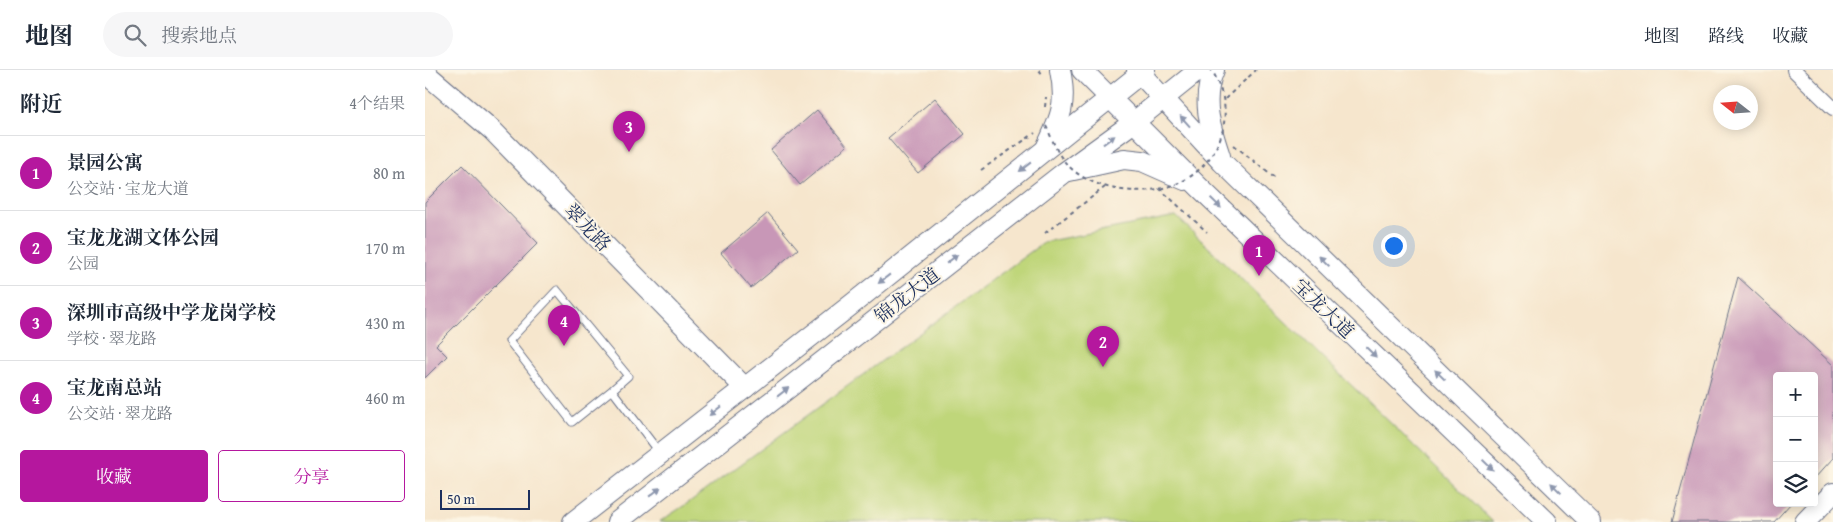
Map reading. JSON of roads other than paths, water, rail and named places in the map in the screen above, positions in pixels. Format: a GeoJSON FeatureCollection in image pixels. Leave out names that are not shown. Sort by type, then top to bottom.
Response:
{"type":"FeatureCollection","features":[{"type":"Feature","properties":{"kind":"main road"},"geometry":{"type":"LineString","coordinates":[[1044,152],[1064,108],[1064,91],[1060,70]]}},
{"type":"Feature","properties":{"kind":"main road","name":"宝龙大道"},"geometry":{"type":"LineString","coordinates":[[1083,70],[1200,188],[1547,522]]}},
{"type":"Feature","properties":{"kind":"main road","name":"锦龙大道"},"geometry":{"type":"LineString","coordinates":[[617,522],[1065,172],[1134,122],[1199,70]]}},
{"type":"Feature","properties":{"kind":"main road"},"geometry":{"type":"LineString","coordinates":[[1213,70],[1207,86],[1206,102],[1209,123],[1222,162]]}},
{"type":"Feature","properties":{"kind":"main road","name":"锦龙大道"},"geometry":{"type":"LineString","coordinates":[[573,522],[1111,99],[1141,71]]}},
{"type":"Feature","properties":{"kind":"main road","name":"宝龙大道"},"geometry":{"type":"LineString","coordinates":[[1141,71],[1222,162],[1591,522]]}},
{"type":"Feature","properties":{"kind":"main road","name":"翠龙路"},"geometry":{"type":"LineString","coordinates":[[430,73],[492,130],[745,388]]}},
{"type":"Feature","properties":{"kind":"main road"},"geometry":{"type":"LineString","coordinates":[[1065,172],[1124,159],[1142,161],[1200,188]]}},
{"type":"Feature","properties":{"kind":"main road"},"geometry":{"type":"LineString","coordinates":[[1805,522],[1833,493]]}},
{"type":"Feature","properties":{"kind":"main road"},"geometry":{"type":"LineString","coordinates":[[1823,522],[1833,512]]}},
{"type":"Feature","properties":{"kind":"street"},"geometry":{"type":"LineString","coordinates":[[1794,70],[1833,108]]}},
{"type":"Feature","properties":{"kind":"lane"},"geometry":{"type":"LineString","coordinates":[[557,290],[629,376],[612,390],[572,422],[509,341],[557,290]]}},
{"type":"Feature","properties":{"kind":"lane"},"geometry":{"type":"LineString","coordinates":[[612,390],[661,454]]}},
{"type":"Feature","properties":{"kind":"place","name":"深圳市高级中学龙岗学校"},"geometry":{"type":"Point","coordinates":[629,152]}},
{"type":"Feature","properties":{"kind":"place","name":"景园公寓"},"geometry":{"type":"Point","coordinates":[1259,276]}},
{"type":"Feature","properties":{"kind":"place","name":"宝龙南总站"},"geometry":{"type":"Point","coordinates":[564,346]}},
{"type":"Feature","properties":{"kind":"place","name":"宝龙龙湖文体公园"},"geometry":{"type":"Point","coordinates":[1103,367]}}]}
